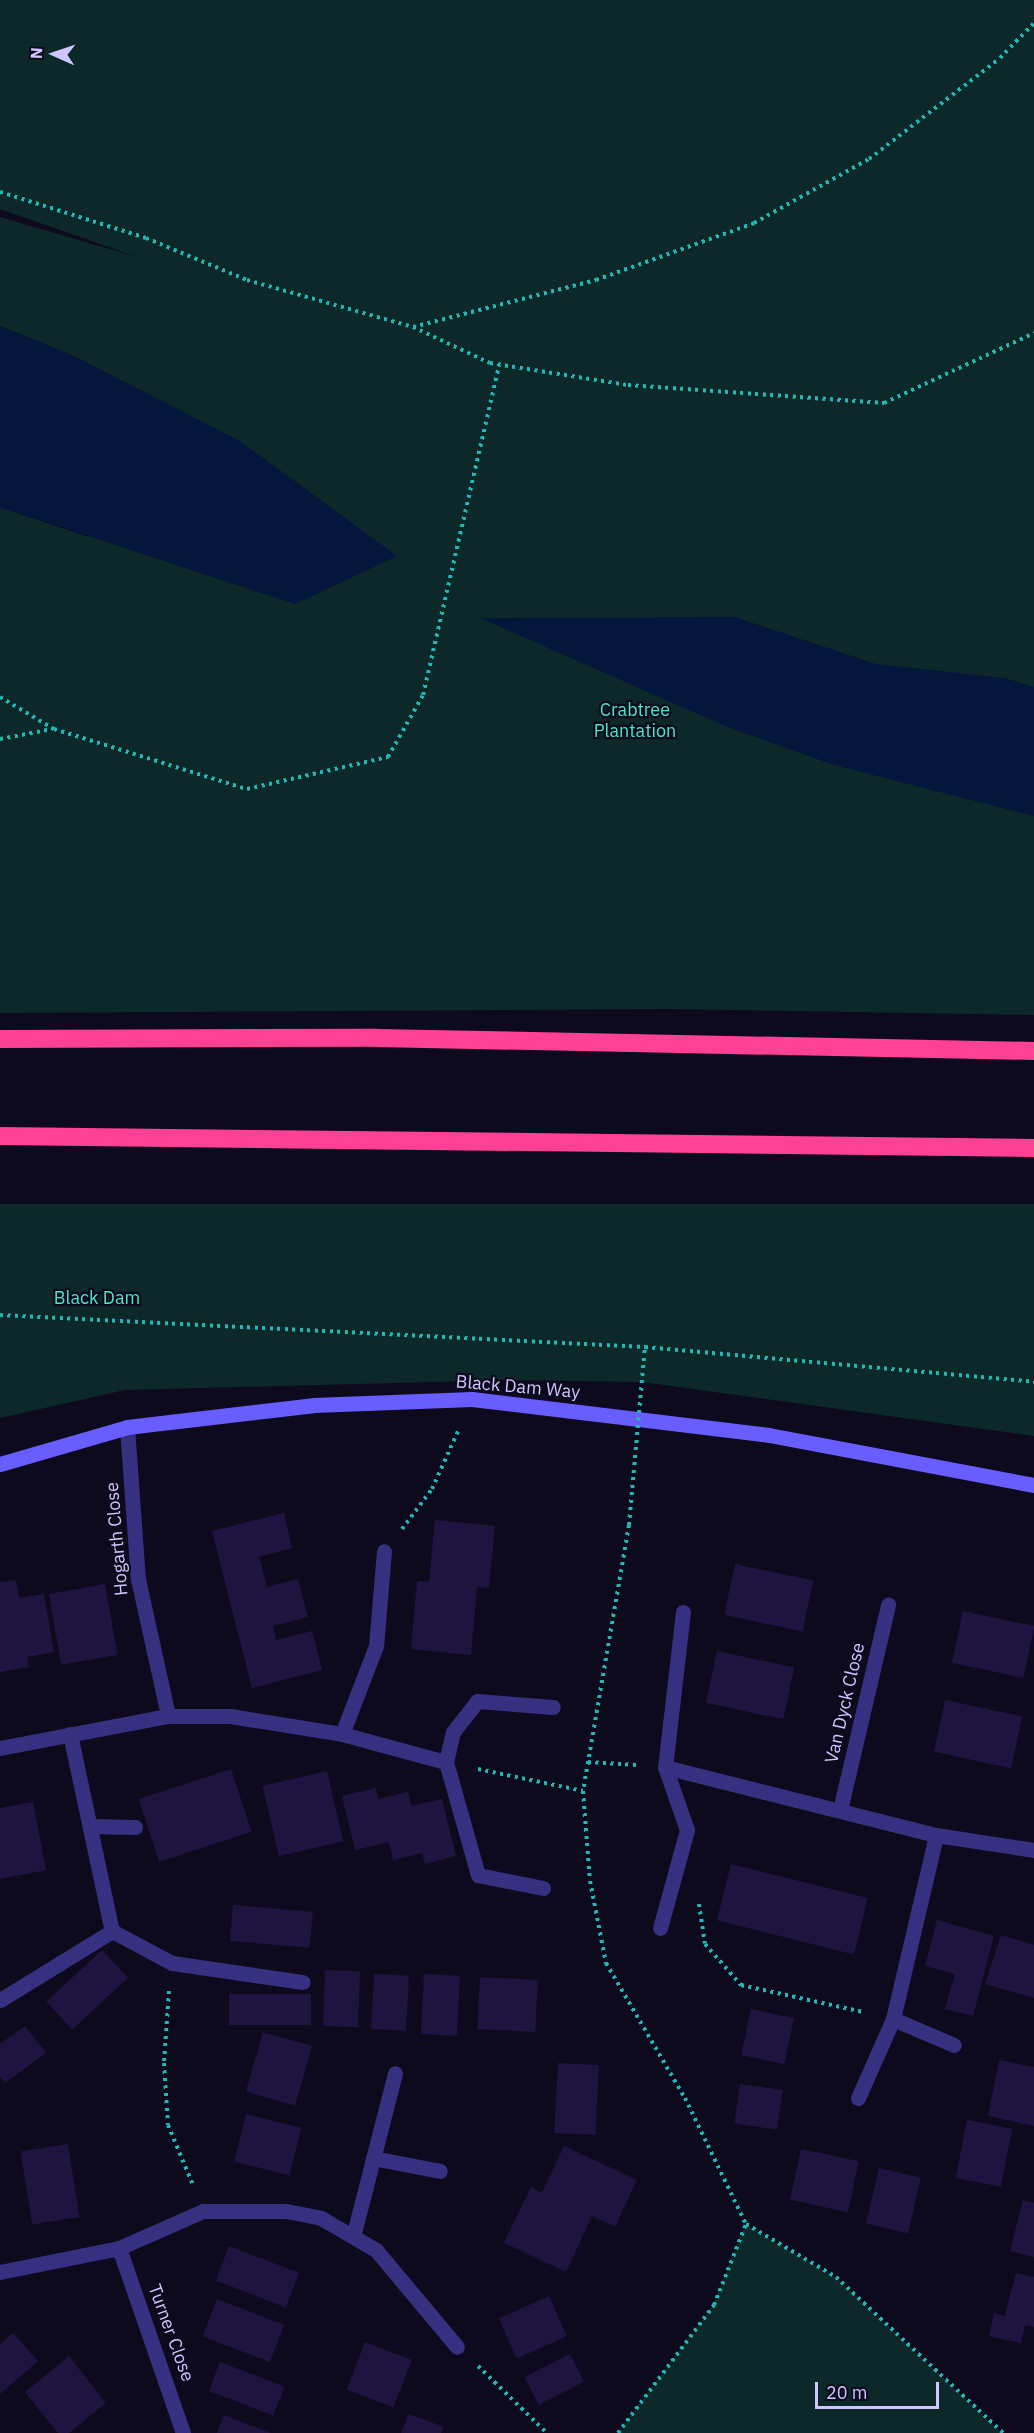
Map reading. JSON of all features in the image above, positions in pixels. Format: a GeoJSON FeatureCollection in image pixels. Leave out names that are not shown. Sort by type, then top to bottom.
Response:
{"type":"FeatureCollection","features":[{"type":"Feature","properties":{"kind":"highway"},"geometry":{"type":"LineString","coordinates":[[0,1039],[400,1039],[1034,1051]]}},
{"type":"Feature","properties":{"kind":"highway"},"geometry":{"type":"LineString","coordinates":[[0,1136],[1034,1148]]}},
{"type":"Feature","properties":{"kind":"street","name":"Black Dam Way"},"geometry":{"type":"LineString","coordinates":[[0,1464],[128,1427],[313,1405],[472,1398],[769,1435],[1034,1485]]}},
{"type":"Feature","properties":{"kind":"street","name":"Hogarth Close"},"geometry":{"type":"LineString","coordinates":[[128,1427],[138,1580],[168,1716]]}},
{"type":"Feature","properties":{"kind":"street"},"geometry":{"type":"LineString","coordinates":[[342,1734],[376,1646],[384,1551]]}},
{"type":"Feature","properties":{"kind":"street","name":"Van Dyck Close"},"geometry":{"type":"LineString","coordinates":[[840,1810],[888,1605]]}},
{"type":"Feature","properties":{"kind":"street"},"geometry":{"type":"LineString","coordinates":[[660,1928],[687,1830],[664,1767],[683,1612]]}},
{"type":"Feature","properties":{"kind":"street"},"geometry":{"type":"LineString","coordinates":[[543,1888],[478,1875],[446,1762],[453,1732],[477,1701],[553,1707]]}},
{"type":"Feature","properties":{"kind":"street"},"geometry":{"type":"LineString","coordinates":[[0,1748],[168,1716],[230,1716],[342,1734],[446,1762]]}},
{"type":"Feature","properties":{"kind":"street"},"geometry":{"type":"LineString","coordinates":[[70,1734],[112,1931]]}},
{"type":"Feature","properties":{"kind":"street"},"geometry":{"type":"LineString","coordinates":[[664,1767],[936,1835],[1034,1850]]}},
{"type":"Feature","properties":{"kind":"street"},"geometry":{"type":"LineString","coordinates":[[91,1826],[135,1827]]}},
{"type":"Feature","properties":{"kind":"street"},"geometry":{"type":"LineString","coordinates":[[858,2098],[893,2019],[936,1835]]}},
{"type":"Feature","properties":{"kind":"street"},"geometry":{"type":"LineString","coordinates":[[112,1931],[172,1962],[303,1982]]}},
{"type":"Feature","properties":{"kind":"street"},"geometry":{"type":"LineString","coordinates":[[0,2000],[112,1931]]}},
{"type":"Feature","properties":{"kind":"street"},"geometry":{"type":"LineString","coordinates":[[893,2019],[954,2045]]}},
{"type":"Feature","properties":{"kind":"street"},"geometry":{"type":"LineString","coordinates":[[354,2233],[395,2073]]}},
{"type":"Feature","properties":{"kind":"street"},"geometry":{"type":"LineString","coordinates":[[373,2158],[440,2171]]}},
{"type":"Feature","properties":{"kind":"street"},"geometry":{"type":"LineString","coordinates":[[0,2272],[119,2248],[203,2211],[286,2211],[354,2233],[401,2276],[458,2347]]}},
{"type":"Feature","properties":{"kind":"street","name":"Turner Close"},"geometry":{"type":"LineString","coordinates":[[119,2248],[183,2433]]}},
{"type":"Feature","properties":{"kind":"path"},"geometry":{"type":"LineString","coordinates":[[412,327],[596,280],[754,223],[869,159],[1000,58],[1034,23]]}},
{"type":"Feature","properties":{"kind":"path"},"geometry":{"type":"LineString","coordinates":[[0,192],[146,238],[247,280],[412,327],[499,365],[628,385],[884,403],[1034,333]]}},
{"type":"Feature","properties":{"kind":"path"},"geometry":{"type":"LineString","coordinates":[[0,697],[54,729],[247,789],[388,757],[423,695],[499,365]]}},
{"type":"Feature","properties":{"kind":"path"},"geometry":{"type":"LineString","coordinates":[[0,739],[54,729]]}},
{"type":"Feature","properties":{"kind":"path"},"geometry":{"type":"LineString","coordinates":[[0,1315],[645,1347],[1034,1382]]}},
{"type":"Feature","properties":{"kind":"path"},"geometry":{"type":"LineString","coordinates":[[645,1347],[629,1525],[583,1791],[590,1881],[606,1964],[685,2098],[746,2224],[836,2277],[1003,2433]]}},
{"type":"Feature","properties":{"kind":"path"},"geometry":{"type":"LineString","coordinates":[[384,1551],[432,1489],[472,1398]]}},
{"type":"Feature","properties":{"kind":"path"},"geometry":{"type":"LineString","coordinates":[[446,1762],[583,1791]]}},
{"type":"Feature","properties":{"kind":"path"},"geometry":{"type":"LineString","coordinates":[[588,1762],[664,1767]]}},
{"type":"Feature","properties":{"kind":"path"},"geometry":{"type":"LineString","coordinates":[[698,1899],[705,1944],[741,1985],[893,2019]]}},
{"type":"Feature","properties":{"kind":"path"},"geometry":{"type":"LineString","coordinates":[[172,1962],[164,2063],[168,2125],[203,2211]]}},
{"type":"Feature","properties":{"kind":"path"},"geometry":{"type":"LineString","coordinates":[[618,2433],[714,2305],[746,2224]]}},
{"type":"Feature","properties":{"kind":"path"},"geometry":{"type":"LineString","coordinates":[[458,2347],[547,2433]]}},
{"type":"Feature","properties":{"kind":"green space","name":"Crabtree Plantation"},"geometry":{"type":"Polygon","coordinates":[[[0,0],[1034,0],[1034,1015],[664,1009],[0,1013],[0,507],[89,537],[76,357],[0,326],[0,217],[137,257],[0,209],[0,0]]]}},
{"type":"Feature","properties":{"kind":"green space","name":"Black Dam"},"geometry":{"type":"Polygon","coordinates":[[[0,1204],[1034,1204],[1034,1436],[642,1382],[510,1380],[125,1390],[0,1418],[0,1204]]]}},
{"type":"Feature","properties":{"kind":"green space"},"geometry":{"type":"Polygon","coordinates":[[[745,2224],[836,2277],[1002,2433],[617,2433],[713,2305],[745,2224]]]}},
{"type":"Feature","properties":{"kind":"water"},"geometry":{"type":"Polygon","coordinates":[[[0,326],[76,357],[240,441],[397,556],[295,604],[0,507],[0,326]]]}},
{"type":"Feature","properties":{"kind":"water"},"geometry":{"type":"Polygon","coordinates":[[[735,617],[876,664],[1005,678],[1034,687],[1034,816],[834,765],[725,726],[480,618],[735,617]]]}},
{"type":"Feature","properties":{"kind":"building"},"geometry":{"type":"Polygon","coordinates":[[[284,1513],[292,1548],[259,1557],[267,1587],[298,1579],[308,1617],[273,1626],[276,1640],[312,1631],[322,1670],[252,1688],[212,1531],[284,1513]]]}},
{"type":"Feature","properties":{"kind":"building"},"geometry":{"type":"Polygon","coordinates":[[[435,1520],[495,1526],[489,1588],[477,1587],[471,1655],[411,1649],[417,1581],[429,1582],[435,1520]]]}},
{"type":"Feature","properties":{"kind":"building"},"geometry":{"type":"Polygon","coordinates":[[[735,1564],[813,1581],[802,1631],[724,1615],[735,1564]]]}},
{"type":"Feature","properties":{"kind":"building"},"geometry":{"type":"Polygon","coordinates":[[[16,1580],[19,1598],[44,1594],[54,1652],[27,1657],[29,1667],[0,1672],[0,1582],[16,1580]]]}},
{"type":"Feature","properties":{"kind":"building"},"geometry":{"type":"Polygon","coordinates":[[[105,1584],[118,1655],[61,1665],[49,1594],[105,1584]]]}},
{"type":"Feature","properties":{"kind":"building"},"geometry":{"type":"Polygon","coordinates":[[[963,1611],[1034,1626],[1023,1678],[952,1663],[963,1611]]]}},
{"type":"Feature","properties":{"kind":"building"},"geometry":{"type":"Polygon","coordinates":[[[717,1651],[794,1667],[783,1719],[706,1703],[717,1651]]]}},
{"type":"Feature","properties":{"kind":"building"},"geometry":{"type":"Polygon","coordinates":[[[945,1700],[1022,1716],[1011,1768],[934,1752],[945,1700]]]}},
{"type":"Feature","properties":{"kind":"building"},"geometry":{"type":"Polygon","coordinates":[[[231,1769],[251,1832],[159,1862],[139,1799],[231,1769]]]}},
{"type":"Feature","properties":{"kind":"building"},"geometry":{"type":"Polygon","coordinates":[[[327,1771],[343,1841],[279,1856],[263,1786],[327,1771]]]}},
{"type":"Feature","properties":{"kind":"building"},"geometry":{"type":"Polygon","coordinates":[[[376,1788],[378,1799],[408,1792],[411,1806],[442,1799],[456,1856],[425,1864],[422,1853],[393,1860],[389,1842],[355,1850],[342,1796],[376,1788]]]}},
{"type":"Feature","properties":{"kind":"building"},"geometry":{"type":"Polygon","coordinates":[[[33,1802],[46,1870],[0,1879],[0,1808],[33,1802]]]}},
{"type":"Feature","properties":{"kind":"building"},"geometry":{"type":"Polygon","coordinates":[[[731,1864],[868,1898],[854,1954],[717,1920],[731,1864]]]}},
{"type":"Feature","properties":{"kind":"building"},"geometry":{"type":"Polygon","coordinates":[[[233,1905],[313,1912],[310,1948],[230,1941],[233,1905]]]}},
{"type":"Feature","properties":{"kind":"building"},"geometry":{"type":"Polygon","coordinates":[[[937,1920],[994,1936],[973,2016],[945,2009],[955,1974],[925,1966],[937,1920]]]}},
{"type":"Feature","properties":{"kind":"building"},"geometry":{"type":"Polygon","coordinates":[[[1001,1935],[1034,1945],[1034,1998],[985,1984],[1001,1935]]]}},
{"type":"Feature","properties":{"kind":"building"},"geometry":{"type":"Polygon","coordinates":[[[102,1950],[128,1978],[72,2030],[46,2002],[102,1950]]]}},
{"type":"Feature","properties":{"kind":"building"},"geometry":{"type":"Polygon","coordinates":[[[325,1970],[360,1971],[358,2027],[323,2026],[325,1970]]]}},
{"type":"Feature","properties":{"kind":"building"},"geometry":{"type":"Polygon","coordinates":[[[374,1974],[409,1976],[406,2031],[371,2029],[374,1974]]]}},
{"type":"Feature","properties":{"kind":"building"},"geometry":{"type":"Polygon","coordinates":[[[424,1974],[460,1976],[457,2036],[421,2034],[424,1974]]]}},
{"type":"Feature","properties":{"kind":"building"},"geometry":{"type":"Polygon","coordinates":[[[480,1977],[538,1980],[535,2032],[477,2029],[480,1977]]]}},
{"type":"Feature","properties":{"kind":"building"},"geometry":{"type":"Polygon","coordinates":[[[229,1994],[311,1994],[311,2025],[229,2025],[229,1994]]]}},
{"type":"Feature","properties":{"kind":"building"},"geometry":{"type":"Polygon","coordinates":[[[751,2009],[794,2018],[784,2064],[741,2055],[751,2009]]]}},
{"type":"Feature","properties":{"kind":"building"},"geometry":{"type":"Polygon","coordinates":[[[25,2026],[46,2053],[5,2083],[0,2076],[0,2044],[25,2026]]]}},
{"type":"Feature","properties":{"kind":"building"},"geometry":{"type":"Polygon","coordinates":[[[263,2032],[312,2046],[295,2106],[246,2092],[263,2032]]]}},
{"type":"Feature","properties":{"kind":"building"},"geometry":{"type":"Polygon","coordinates":[[[999,2060],[1034,2067],[1034,2126],[988,2116],[999,2060]]]}},
{"type":"Feature","properties":{"kind":"building"},"geometry":{"type":"Polygon","coordinates":[[[558,2063],[599,2065],[595,2135],[554,2133],[558,2063]]]}},
{"type":"Feature","properties":{"kind":"building"},"geometry":{"type":"Polygon","coordinates":[[[740,2084],[783,2090],[777,2130],[734,2124],[740,2084]]]}},
{"type":"Feature","properties":{"kind":"building"},"geometry":{"type":"Polygon","coordinates":[[[246,2114],[301,2128],[289,2175],[234,2162],[246,2114]]]}},
{"type":"Feature","properties":{"kind":"building"},"geometry":{"type":"Polygon","coordinates":[[[967,2120],[1012,2129],[1001,2187],[956,2178],[967,2120]]]}},
{"type":"Feature","properties":{"kind":"building"},"geometry":{"type":"Polygon","coordinates":[[[68,2144],[80,2217],[32,2225],[21,2152],[68,2144]]]}},
{"type":"Feature","properties":{"kind":"building"},"geometry":{"type":"Polygon","coordinates":[[[564,2146],[637,2180],[615,2227],[592,2216],[566,2272],[504,2243],[531,2187],[542,2193],[564,2146]]]}},
{"type":"Feature","properties":{"kind":"building"},"geometry":{"type":"Polygon","coordinates":[[[801,2149],[859,2161],[848,2212],[790,2200],[801,2149]]]}},
{"type":"Feature","properties":{"kind":"building"},"geometry":{"type":"Polygon","coordinates":[[[879,2168],[921,2178],[908,2233],[866,2224],[879,2168]]]}},
{"type":"Feature","properties":{"kind":"building"},"geometry":{"type":"Polygon","coordinates":[[[1023,2200],[1034,2203],[1034,2257],[1010,2251],[1023,2200]]]}},
{"type":"Feature","properties":{"kind":"building"},"geometry":{"type":"Polygon","coordinates":[[[229,2246],[299,2273],[286,2307],[216,2281],[229,2246]]]}},
{"type":"Feature","properties":{"kind":"building"},"geometry":{"type":"Polygon","coordinates":[[[1016,2273],[1034,2277],[1034,2327],[1025,2325],[1021,2343],[989,2336],[994,2313],[1005,2316],[1016,2273]]]}},
{"type":"Feature","properties":{"kind":"building"},"geometry":{"type":"Polygon","coordinates":[[[549,2296],[567,2336],[517,2359],[499,2318],[549,2296]]]}},
{"type":"Feature","properties":{"kind":"building"},"geometry":{"type":"Polygon","coordinates":[[[217,2299],[284,2325],[270,2362],[203,2336],[217,2299]]]}},
{"type":"Feature","properties":{"kind":"building"},"geometry":{"type":"Polygon","coordinates":[[[13,2333],[38,2361],[0,2394],[0,2344],[13,2333]]]}},
{"type":"Feature","properties":{"kind":"building"},"geometry":{"type":"Polygon","coordinates":[[[365,2342],[412,2360],[393,2408],[347,2390],[365,2342]]]}},
{"type":"Feature","properties":{"kind":"building"},"geometry":{"type":"Polygon","coordinates":[[[570,2354],[584,2382],[539,2405],[525,2377],[570,2354]]]}},
{"type":"Feature","properties":{"kind":"building"},"geometry":{"type":"Polygon","coordinates":[[[69,2356],[106,2403],[69,2433],[58,2433],[25,2392],[69,2356]]]}},
{"type":"Feature","properties":{"kind":"building"},"geometry":{"type":"Polygon","coordinates":[[[220,2362],[284,2387],[273,2416],[209,2391],[220,2362]]]}},
{"type":"Feature","properties":{"kind":"building"},"geometry":{"type":"Polygon","coordinates":[[[409,2414],[444,2427],[441,2433],[401,2433],[409,2414]]]}},
{"type":"Feature","properties":{"kind":"building"},"geometry":{"type":"Polygon","coordinates":[[[224,2415],[271,2433],[217,2433],[224,2415]]]}}]}
